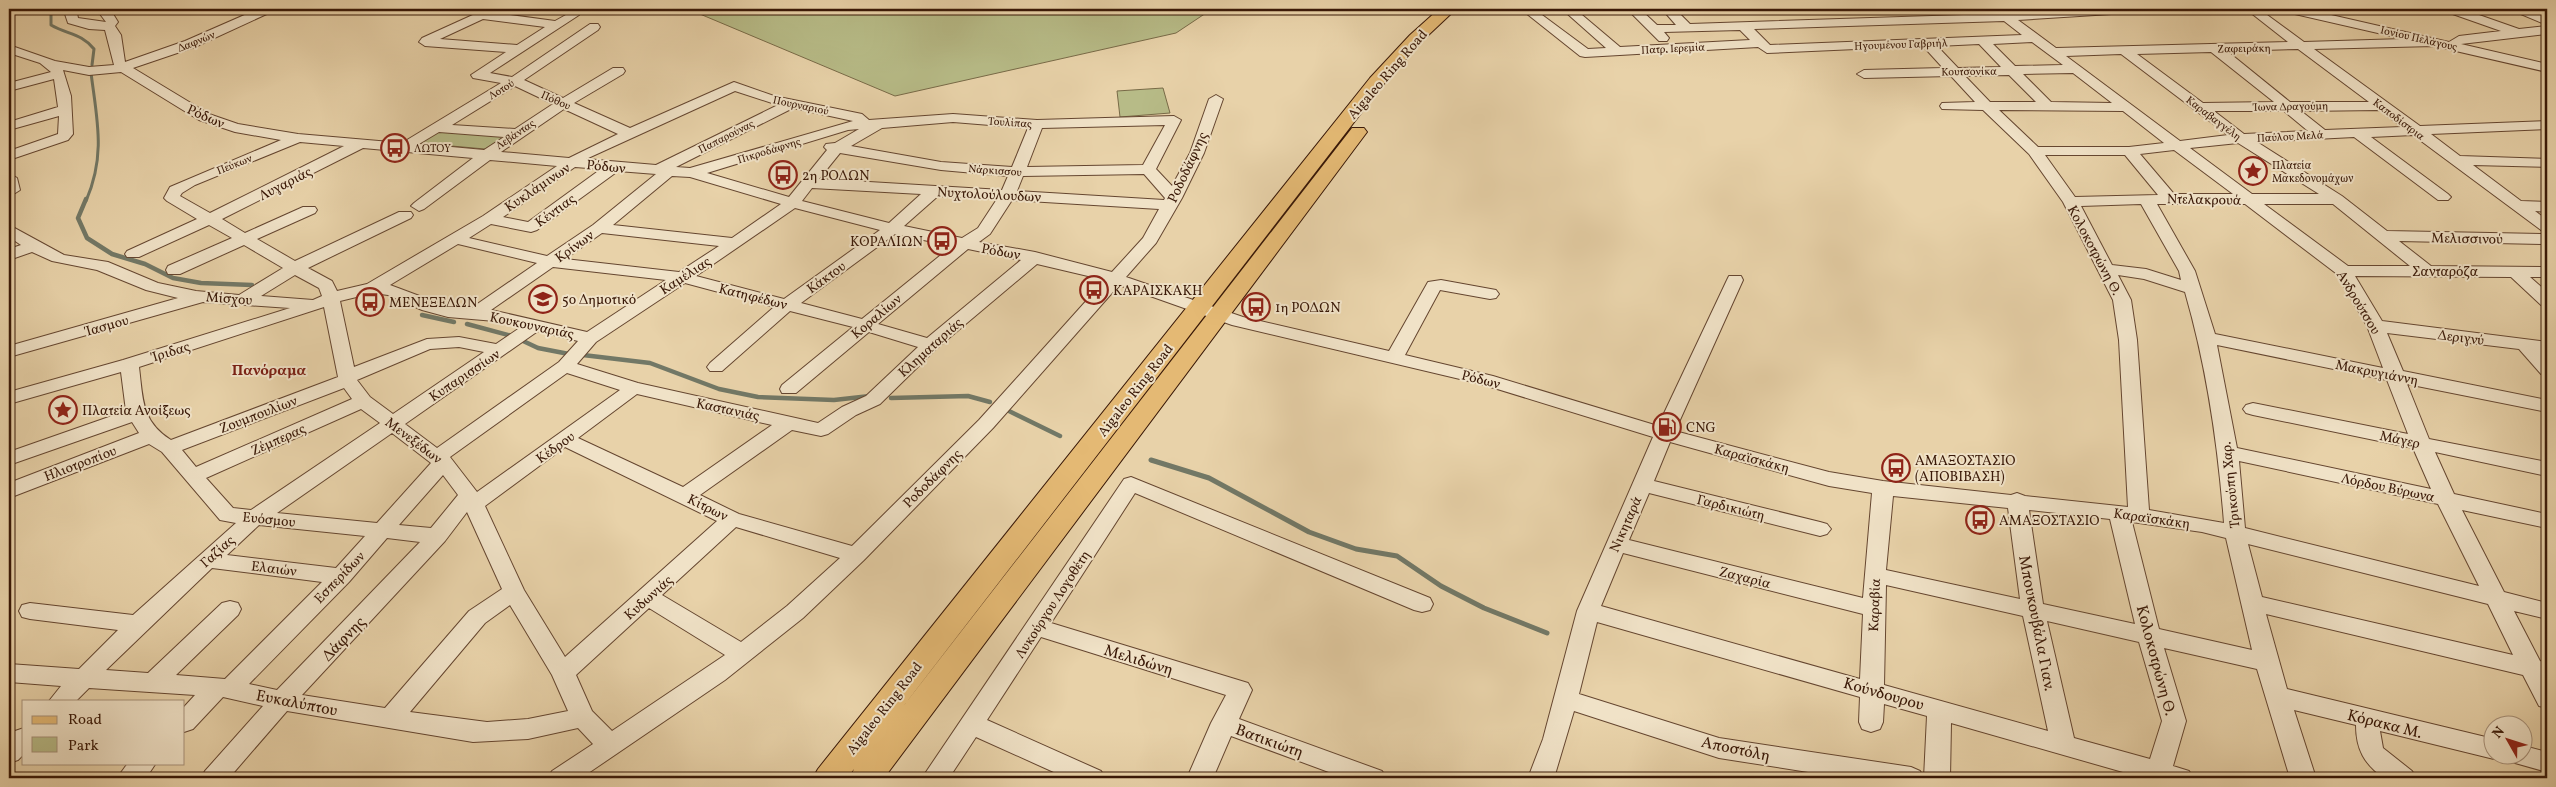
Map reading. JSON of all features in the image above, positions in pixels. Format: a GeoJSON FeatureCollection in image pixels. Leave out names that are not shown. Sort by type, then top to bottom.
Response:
{"type":"FeatureCollection","features":[{"type":"Feature","properties":{"kind":"main road","name":"Aigaleo Ring Road"},"geometry":{"type":"LineString","coordinates":[[866,778],[1376,82],[1416,38],[1448,9]]}},
{"type":"Feature","properties":{"kind":"main road","name":"Aigaleo Ring Road"},"geometry":{"type":"LineString","coordinates":[[829,778],[1393,86],[1432,41],[1466,9]]}},
{"type":"Feature","properties":{"kind":"street"},"geometry":{"type":"LineString","coordinates":[[75,9],[70,11],[72,20],[89,25],[109,26],[114,31],[118,62],[122,67]]}},
{"type":"Feature","properties":{"kind":"street"},"geometry":{"type":"LineString","coordinates":[[100,9],[105,12],[112,22],[109,26]]}},
{"type":"Feature","properties":{"kind":"street","name":"Δαφνών"},"geometry":{"type":"LineString","coordinates":[[122,67],[190,44],[267,9]]}},
{"type":"Feature","properties":{"kind":"street"},"geometry":{"type":"LineString","coordinates":[[495,9],[425,42],[561,50]]}},
{"type":"Feature","properties":{"kind":"street","name":"Πατρ. Ιερεμία"},"geometry":{"type":"LineString","coordinates":[[1527,9],[1585,53],[1764,46]]}},
{"type":"Feature","properties":{"kind":"street"},"geometry":{"type":"LineString","coordinates":[[1568,9],[1618,52]]}},
{"type":"Feature","properties":{"kind":"street"},"geometry":{"type":"LineString","coordinates":[[1633,9],[1655,29],[1672,49]]}},
{"type":"Feature","properties":{"kind":"street"},"geometry":{"type":"LineString","coordinates":[[1668,9],[1686,27]]}},
{"type":"Feature","properties":{"kind":"street"},"geometry":{"type":"LineString","coordinates":[[1782,9],[1793,23]]}},
{"type":"Feature","properties":{"kind":"street"},"geometry":{"type":"LineString","coordinates":[[1849,9],[1886,45],[1886,60],[1896,72]]}},
{"type":"Feature","properties":{"kind":"street"},"geometry":{"type":"LineString","coordinates":[[1655,29],[2128,9]]}},
{"type":"Feature","properties":{"kind":"street","name":"Καποδίστρια"},"geometry":{"type":"LineString","coordinates":[[2252,9],[2547,227]]}},
{"type":"Feature","properties":{"kind":"street","name":"Ιονίου Πελάγους"},"geometry":{"type":"LineString","coordinates":[[2290,9],[2547,68]]}},
{"type":"Feature","properties":{"kind":"street"},"geometry":{"type":"LineString","coordinates":[[2451,9],[2521,34]]}},
{"type":"Feature","properties":{"kind":"street"},"geometry":{"type":"LineString","coordinates":[[2515,9],[2547,21]]}},
{"type":"Feature","properties":{"kind":"street","name":"Ανδρούτσου"},"geometry":{"type":"LineString","coordinates":[[2001,13],[2344,271],[2376,326],[2421,444],[2446,499],[2495,598],[2539,670],[2547,699]]}},
{"type":"Feature","properties":{"kind":"street"},"geometry":{"type":"LineString","coordinates":[[481,15],[558,25]]}},
{"type":"Feature","properties":{"kind":"street"},"geometry":{"type":"LineString","coordinates":[[522,47],[573,15]]}},
{"type":"Feature","properties":{"kind":"street"},"geometry":{"type":"LineString","coordinates":[[1742,24],[1764,46]]}},
{"type":"Feature","properties":{"kind":"street","name":"Λοτού"},"geometry":{"type":"LineString","coordinates":[[405,148],[514,81],[594,27]]}},
{"type":"Feature","properties":{"kind":"street"},"geometry":{"type":"LineString","coordinates":[[2452,46],[2459,40],[2547,30]]}},
{"type":"Feature","properties":{"kind":"street","name":"Ηγουμένου Γαβριήλ"},"geometry":{"type":"LineString","coordinates":[[1764,46],[1886,45],[2035,38]]}},
{"type":"Feature","properties":{"kind":"street"},"geometry":{"type":"LineString","coordinates":[[1984,41],[2047,106]]}},
{"type":"Feature","properties":{"kind":"street","name":"Ζαφειράκη"},"geometry":{"type":"LineString","coordinates":[[2052,52],[2303,47],[2436,42]]}},
{"type":"Feature","properties":{"kind":"street","name":"Κολοκοτρώνη Θ."},"geometry":{"type":"LineString","coordinates":[[1928,43],[1986,106],[2034,151],[2070,202],[2122,300],[2128,340],[2129,514],[2149,637],[2174,722],[2166,776]]}},
{"type":"Feature","properties":{"kind":"street","name":"Πόθου"},"geometry":{"type":"LineString","coordinates":[[522,47],[478,75],[514,81],[631,134]]}},
{"type":"Feature","properties":{"kind":"street"},"geometry":{"type":"LineString","coordinates":[[9,49],[36,58],[55,69],[66,109],[66,134],[52,143],[9,156]]}},
{"type":"Feature","properties":{"kind":"street"},"geometry":{"type":"LineString","coordinates":[[2216,49],[2321,134]]}},
{"type":"Feature","properties":{"kind":"street","name":"Καραβαγγέλη"},"geometry":{"type":"LineString","coordinates":[[2125,51],[2241,138],[2337,199],[2386,236],[2426,271]]}},
{"type":"Feature","properties":{"kind":"street"},"geometry":{"type":"LineString","coordinates":[[9,64],[36,58]]}},
{"type":"Feature","properties":{"kind":"street"},"geometry":{"type":"LineString","coordinates":[[9,87],[55,69],[89,71],[122,67]]}},
{"type":"Feature","properties":{"kind":"street","name":"Ρόδων"},"geometry":{"type":"LineString","coordinates":[[122,67],[204,117],[235,128],[298,138],[691,173],[792,203],[892,228],[1035,257],[1117,278],[1213,306],[1295,333],[1550,398],[1664,434]]}},
{"type":"Feature","properties":{"kind":"street","name":"Κουτσονίκα"},"geometry":{"type":"LineString","coordinates":[[1864,74],[2075,69]]}},
{"type":"Feature","properties":{"kind":"street","name":"Λεβάντας"},"geometry":{"type":"LineString","coordinates":[[419,206],[485,154],[562,102],[618,71]]}},
{"type":"Feature","properties":{"kind":"street","name":"Πουρναριού"},"geometry":{"type":"LineString","coordinates":[[734,86],[792,103],[857,117],[872,124]]}},
{"type":"Feature","properties":{"kind":"street","name":"Κυκλάμινων"},"geometry":{"type":"LineString","coordinates":[[373,288],[489,219],[590,152],[734,86]]}},
{"type":"Feature","properties":{"kind":"street","name":"Ροδοδάφνης"},"geometry":{"type":"LineString","coordinates":[[561,778],[743,655],[796,612],[856,555],[986,424],[1150,240],[1197,153],[1216,99]]}},
{"type":"Feature","properties":{"kind":"street","name":"Παπαρούνας"},"geometry":{"type":"LineString","coordinates":[[664,170],[792,103]]}},
{"type":"Feature","properties":{"kind":"street"},"geometry":{"type":"LineString","coordinates":[[1947,106],[2126,107]]}},
{"type":"Feature","properties":{"kind":"street","name":"Ίωνα Δραγούμη"},"geometry":{"type":"LineString","coordinates":[[2200,107],[2382,106]]}},
{"type":"Feature","properties":{"kind":"street"},"geometry":{"type":"LineString","coordinates":[[9,126],[66,109]]}},
{"type":"Feature","properties":{"kind":"street","name":"Τουλίπας"},"geometry":{"type":"LineString","coordinates":[[847,126],[953,118],[1036,124],[1174,120],[1148,169]]}},
{"type":"Feature","properties":{"kind":"street","name":"Καμέλιας"},"geometry":{"type":"LineString","coordinates":[[440,459],[565,366],[590,338],[680,277],[736,243],[792,203],[836,149],[872,124]]}},
{"type":"Feature","properties":{"kind":"street","name":"Κοραλίων"},"geometry":{"type":"LineString","coordinates":[[789,389],[864,325],[964,244],[984,231],[1008,194],[1036,124]]}},
{"type":"Feature","properties":{"kind":"street","name":"Παύλου Μελά"},"geometry":{"type":"LineString","coordinates":[[2034,151],[2129,152],[2241,138],[2547,125]]}},
{"type":"Feature","properties":{"kind":"street","name":"Πικροδάφνης"},"geometry":{"type":"LineString","coordinates":[[691,173],[847,126]]}},
{"type":"Feature","properties":{"kind":"street"},"geometry":{"type":"LineString","coordinates":[[438,128],[516,133]]}},
{"type":"Feature","properties":{"kind":"street"},"geometry":{"type":"LineString","coordinates":[[2357,133],[2443,197]]}},
{"type":"Feature","properties":{"kind":"street","name":"Πεύκων"},"geometry":{"type":"LineString","coordinates":[[172,194],[190,182],[298,138]]}},
{"type":"Feature","properties":{"kind":"street","name":"Νάρκισσου"},"geometry":{"type":"LineString","coordinates":[[806,138],[836,149],[941,166],[1017,172],[1148,169]]}},
{"type":"Feature","properties":{"kind":"street","name":"Λυγαριάς"},"geometry":{"type":"LineString","coordinates":[[133,254],[210,219],[360,144]]}},
{"type":"Feature","properties":{"kind":"street"},"geometry":{"type":"LineString","coordinates":[[2129,152],[2170,199]]}},
{"type":"Feature","properties":{"kind":"street"},"geometry":{"type":"LineString","coordinates":[[2456,160],[2547,163]]}},
{"type":"Feature","properties":{"kind":"street","name":"Κέντιας"},"geometry":{"type":"LineString","coordinates":[[489,219],[531,227],[614,167]]}},
{"type":"Feature","properties":{"kind":"street"},"geometry":{"type":"LineString","coordinates":[[1148,169],[1172,202]]}},
{"type":"Feature","properties":{"kind":"street","name":"Κρίνων"},"geometry":{"type":"LineString","coordinates":[[474,314],[599,228],[664,170]]}},
{"type":"Feature","properties":{"kind":"street"},"geometry":{"type":"LineString","coordinates":[[9,178],[12,190],[9,192]]}},
{"type":"Feature","properties":{"kind":"street","name":"Νυχτολούλουδων"},"geometry":{"type":"LineString","coordinates":[[807,183],[1172,202]]}},
{"type":"Feature","properties":{"kind":"street","name":"Κάκτου"},"geometry":{"type":"LineString","coordinates":[[716,367],[787,305],[892,228],[934,191]]}},
{"type":"Feature","properties":{"kind":"street","name":"Μενεξέδων"},"geometry":{"type":"LineString","coordinates":[[172,194],[172,198],[296,267],[326,286],[323,302],[347,378],[363,401],[440,459],[471,500],[514,592],[563,673],[583,717],[610,746]]}},
{"type":"Feature","properties":{"kind":"street","name":"Ντελακρουά"},"geometry":{"type":"LineString","coordinates":[[2070,202],[2146,199],[2337,199]]}},
{"type":"Feature","properties":{"kind":"street","name":"Τρικούπη Χαρ."},"geometry":{"type":"LineString","coordinates":[[2146,199],[2187,271],[2207,338],[2228,452],[2235,533],[2267,662],[2303,778]]}},
{"type":"Feature","properties":{"kind":"street"},"geometry":{"type":"LineString","coordinates":[[2518,205],[2547,207]]}},
{"type":"Feature","properties":{"kind":"street"},"geometry":{"type":"LineString","coordinates":[[174,270],[309,210]]}},
{"type":"Feature","properties":{"kind":"street"},"geometry":{"type":"LineString","coordinates":[[244,299],[296,267],[405,215]]}},
{"type":"Feature","properties":{"kind":"street"},"geometry":{"type":"LineString","coordinates":[[599,228],[736,243]]}},
{"type":"Feature","properties":{"kind":"street","name":"Μίσχου"},"geometry":{"type":"LineString","coordinates":[[9,230],[33,246],[59,258],[89,262],[116,270],[142,284],[204,296],[323,302]]}},
{"type":"Feature","properties":{"kind":"street","name":"Μελισσινού"},"geometry":{"type":"LineString","coordinates":[[2386,236],[2547,239]]}},
{"type":"Feature","properties":{"kind":"street","name":"Κατηφέδων"},"geometry":{"type":"LineString","coordinates":[[455,239],[552,262],[680,277],[864,325],[930,345]]}},
{"type":"Feature","properties":{"kind":"street"},"geometry":{"type":"LineString","coordinates":[[9,255],[33,246]]}},
{"type":"Feature","properties":{"kind":"street","name":"Κληματαριάς"},"geometry":{"type":"LineString","coordinates":[[821,430],[849,410],[873,400],[930,345],[1035,257]]}},
{"type":"Feature","properties":{"kind":"street"},"geometry":{"type":"LineString","coordinates":[[2106,269],[2146,274],[2192,289]]}},
{"type":"Feature","properties":{"kind":"street","name":"Σανταρόζα"},"geometry":{"type":"LineString","coordinates":[[2344,271],[2547,272]]}},
{"type":"Feature","properties":{"kind":"street"},"geometry":{"type":"LineString","coordinates":[[2515,272],[2547,301]]}},
{"type":"Feature","properties":{"kind":"street","name":"Νικηταρά"},"geometry":{"type":"LineString","coordinates":[[1541,778],[1555,739],[1588,611],[1664,434],[1735,280]]}},
{"type":"Feature","properties":{"kind":"street"},"geometry":{"type":"LineString","coordinates":[[1394,358],[1434,286],[1441,285],[1490,294]]}},
{"type":"Feature","properties":{"kind":"street","name":"Κουκουναριάς"},"geometry":{"type":"LineString","coordinates":[[323,302],[373,288],[391,290],[439,309],[495,316],[590,338]]}},
{"type":"Feature","properties":{"kind":"street","name":"Ίασμου"},"geometry":{"type":"LineString","coordinates":[[9,352],[204,296]]}},
{"type":"Feature","properties":{"kind":"street","name":"Ίριδας"},"geometry":{"type":"LineString","coordinates":[[9,398],[129,364],[323,302]]}},
{"type":"Feature","properties":{"kind":"street","name":"Κυπαρισσίων"},"geometry":{"type":"LineString","coordinates":[[392,424],[536,326]]}},
{"type":"Feature","properties":{"kind":"street","name":"Δεριγνύ"},"geometry":{"type":"LineString","coordinates":[[2376,326],[2547,347]]}},
{"type":"Feature","properties":{"kind":"street","name":"Μακρυγιάννη"},"geometry":{"type":"LineString","coordinates":[[2207,338],[2547,406]]}},
{"type":"Feature","properties":{"kind":"street","name":"Ζουμπουλίων"},"geometry":{"type":"LineString","coordinates":[[169,448],[347,378],[427,344],[459,342],[500,350]]}},
{"type":"Feature","properties":{"kind":"street"},"geometry":{"type":"LineString","coordinates":[[2524,344],[2547,370]]}},
{"type":"Feature","properties":{"kind":"street","name":"Ευόσμου"},"geometry":{"type":"LineString","coordinates":[[129,364],[136,414],[151,436],[169,448],[227,514],[438,536]]}},
{"type":"Feature","properties":{"kind":"street","name":"Καστανιάς"},"geometry":{"type":"LineString","coordinates":[[565,366],[634,388],[821,430]]}},
{"type":"Feature","properties":{"kind":"street","name":"Κέδρου"},"geometry":{"type":"LineString","coordinates":[[471,500],[566,440],[634,388]]}},
{"type":"Feature","properties":{"kind":"street","name":"Ζέμπερας"},"geometry":{"type":"LineString","coordinates":[[193,476],[363,401]]}},
{"type":"Feature","properties":{"kind":"street","name":"Μάγερ"},"geometry":{"type":"LineString","coordinates":[[2253,409],[2547,469]]}},
{"type":"Feature","properties":{"kind":"street"},"geometry":{"type":"LineString","coordinates":[[9,459],[136,414]]}},
{"type":"Feature","properties":{"kind":"street"},"geometry":{"type":"LineString","coordinates":[[685,496],[790,422]]}},
{"type":"Feature","properties":{"kind":"street","name":"Γαζίας"},"geometry":{"type":"LineString","coordinates":[[62,700],[138,624],[253,518],[392,424]]}},
{"type":"Feature","properties":{"kind":"street","name":"Καραϊσκάκη"},"geometry":{"type":"LineString","coordinates":[[1664,434],[1829,479],[1883,488],[2017,500],[2129,514],[2235,533],[2547,611]]}},
{"type":"Feature","properties":{"kind":"street","name":"Ηλιοτροπίου"},"geometry":{"type":"LineString","coordinates":[[9,491],[151,436]]}},
{"type":"Feature","properties":{"kind":"street","name":"Κίτρων"},"geometry":{"type":"LineString","coordinates":[[566,440],[732,519],[856,555]]}},
{"type":"Feature","properties":{"kind":"street","name":"Λόρδου Βύρωνα"},"geometry":{"type":"LineString","coordinates":[[2228,452],[2547,521]]}},
{"type":"Feature","properties":{"kind":"street","name":"Εσπερίδων"},"geometry":{"type":"LineString","coordinates":[[185,721],[224,688],[341,576],[384,530],[440,459]]}},
{"type":"Feature","properties":{"kind":"street"},"geometry":{"type":"LineString","coordinates":[[1132,484],[1422,604]]}},
{"type":"Feature","properties":{"kind":"street","name":"Λυκούργου Λογοθέτη"},"geometry":{"type":"LineString","coordinates":[[972,724],[1132,484]]}},
{"type":"Feature","properties":{"kind":"street","name":"Γαρδικιώτη"},"geometry":{"type":"LineString","coordinates":[[1643,484],[1820,529]]}},
{"type":"Feature","properties":{"kind":"street","name":"Καραβία"},"geometry":{"type":"LineString","coordinates":[[1872,722],[1871,689],[1875,575],[1883,488]]}},
{"type":"Feature","properties":{"kind":"street","name":"Δάφνης"},"geometry":{"type":"LineString","coordinates":[[214,778],[282,702],[471,500]]}},
{"type":"Feature","properties":{"kind":"street","name":"Μπουκουβάλα Γιαν."},"geometry":{"type":"LineString","coordinates":[[2017,500],[2033,610],[2063,745]]}},
{"type":"Feature","properties":{"kind":"street","name":"Κυδωνιάς"},"geometry":{"type":"LineString","coordinates":[[563,673],[732,519]]}},
{"type":"Feature","properties":{"kind":"street","name":"Ζαχαρία"},"geometry":{"type":"LineString","coordinates":[[1616,544],[1874,610]]}},
{"type":"Feature","properties":{"kind":"street","name":"Ελαιών"},"geometry":{"type":"LineString","coordinates":[[206,560],[341,576]]}},
{"type":"Feature","properties":{"kind":"street"},"geometry":{"type":"LineString","coordinates":[[1875,575],[2267,662]]}},
{"type":"Feature","properties":{"kind":"street"},"geometry":{"type":"LineString","coordinates":[[390,719],[477,617],[490,606],[514,592]]}},
{"type":"Feature","properties":{"kind":"street"},"geometry":{"type":"LineString","coordinates":[[648,597],[743,655]]}},
{"type":"Feature","properties":{"kind":"street"},"geometry":{"type":"LineString","coordinates":[[2253,603],[2539,670]]}},
{"type":"Feature","properties":{"kind":"street"},"geometry":{"type":"LineString","coordinates":[[154,682],[230,609]]}},
{"type":"Feature","properties":{"kind":"street"},"geometry":{"type":"LineString","coordinates":[[30,611],[138,624]]}},
{"type":"Feature","properties":{"kind":"street","name":"Κούνδουρου"},"geometry":{"type":"LineString","coordinates":[[1588,611],[1871,689],[2166,776]]}},
{"type":"Feature","properties":{"kind":"street","name":"Μελιδώνη"},"geometry":{"type":"LineString","coordinates":[[1037,627],[1240,690],[1223,723]]}},
{"type":"Feature","properties":{"kind":"street","name":"Ευκαλύπτου"},"geometry":{"type":"LineString","coordinates":[[9,673],[85,676],[224,688],[282,702],[497,733],[551,725],[583,717]]}},
{"type":"Feature","properties":{"kind":"street","name":"Κόρακα Μ."},"geometry":{"type":"LineString","coordinates":[[2277,696],[2484,747]]}},
{"type":"Feature","properties":{"kind":"street","name":"Αποστόλη"},"geometry":{"type":"LineString","coordinates":[[1565,700],[1719,748],[1911,778]]}},
{"type":"Feature","properties":{"kind":"street"},"geometry":{"type":"LineString","coordinates":[[1937,778],[1939,709]]}},
{"type":"Feature","properties":{"kind":"street"},"geometry":{"type":"LineString","coordinates":[[2368,719],[2367,745],[2372,754],[2403,778]]}},
{"type":"Feature","properties":{"kind":"street"},"geometry":{"type":"LineString","coordinates":[[1200,778],[1223,723]]}},
{"type":"Feature","properties":{"kind":"street","name":"Βατικιώτη"},"geometry":{"type":"LineString","coordinates":[[1223,723],[1373,778]]}},
{"type":"Feature","properties":{"kind":"street"},"geometry":{"type":"LineString","coordinates":[[935,778],[972,724],[1092,778]]}},
{"type":"Feature","properties":{"kind":"street"},"geometry":{"type":"LineString","coordinates":[[9,753],[22,740]]}},
{"type":"Feature","properties":{"kind":"street"},"geometry":{"type":"LineString","coordinates":[[2534,759],[2547,762]]}},
{"type":"Feature","properties":{"kind":"street"},"geometry":{"type":"LineString","coordinates":[[130,778],[143,764]]}},
{"type":"Feature","properties":{"kind":"green space"},"geometry":{"type":"Polygon","coordinates":[[[688,9],[1212,9],[1176,33],[895,96],[688,9]]]}},
{"type":"Feature","properties":{"kind":"green space"},"geometry":{"type":"Polygon","coordinates":[[[1163,88],[1170,113],[1120,117],[1117,91],[1163,88]]]}},
{"type":"Feature","properties":{"kind":"green space"},"geometry":{"type":"Polygon","coordinates":[[[439,130],[507,135],[485,149],[418,143],[439,130]]]}},
{"type":"Feature","properties":{"kind":"waterway"},"geometry":{"type":"LineString","coordinates":[[43,9],[51,13],[51,25],[79,37],[94,49],[92,65]]}},
{"type":"Feature","properties":{"kind":"waterway"},"geometry":{"type":"LineString","coordinates":[[86,201],[92,184],[98,153],[97,122],[91,73]]}},
{"type":"Feature","properties":{"kind":"waterway"},"geometry":{"type":"LineString","coordinates":[[86,199],[78,218],[87,238],[112,254],[145,264],[173,278],[201,283],[252,285]]}},
{"type":"Feature","properties":{"kind":"waterway"},"geometry":{"type":"LineString","coordinates":[[422,315],[454,322]]}},
{"type":"Feature","properties":{"kind":"waterway"},"geometry":{"type":"LineString","coordinates":[[467,324],[512,336]]}},
{"type":"Feature","properties":{"kind":"waterway"},"geometry":{"type":"LineString","coordinates":[[521,340],[538,348],[569,354]]}},
{"type":"Feature","properties":{"kind":"waterway"},"geometry":{"type":"LineString","coordinates":[[583,355],[650,363],[719,389],[758,397],[834,400],[870,396]]}},
{"type":"Feature","properties":{"kind":"waterway"},"geometry":{"type":"LineString","coordinates":[[891,398],[968,396],[990,402]]}},
{"type":"Feature","properties":{"kind":"waterway"},"geometry":{"type":"LineString","coordinates":[[1005,409],[1060,436]]}},
{"type":"Feature","properties":{"kind":"waterway"},"geometry":{"type":"LineString","coordinates":[[1151,460],[1209,478],[1309,532],[1356,549],[1397,556],[1441,586],[1484,608],[1547,633]]}},
{"type":"Feature","properties":{"kind":"place","name":"ΛΩΤΟΥ"},"geometry":{"type":"Point","coordinates":[395,148]}},
{"type":"Feature","properties":{"kind":"place","name":"Πλατεία Μακεδονομάχων"},"geometry":{"type":"Point","coordinates":[2253,171]}},
{"type":"Feature","properties":{"kind":"place","name":"2η ΡΟΔΩΝ"},"geometry":{"type":"Point","coordinates":[783,175]}},
{"type":"Feature","properties":{"kind":"place","name":"ΚΟΡΑΛΙΩΝ"},"geometry":{"type":"Point","coordinates":[942,241]}},
{"type":"Feature","properties":{"kind":"place","name":"ΚΑΡΑΙΣΚΑΚΗ"},"geometry":{"type":"Point","coordinates":[1094,290]}},
{"type":"Feature","properties":{"kind":"place","name":"5ο Δημοτικό"},"geometry":{"type":"Point","coordinates":[543,299]}},
{"type":"Feature","properties":{"kind":"place","name":"ΜΕΝΕΞΕΔΩΝ"},"geometry":{"type":"Point","coordinates":[370,302]}},
{"type":"Feature","properties":{"kind":"place","name":"1η ΡΟΔΩΝ"},"geometry":{"type":"Point","coordinates":[1256,307]}},
{"type":"Feature","properties":{"kind":"place","name":"Πλατεία Ανοίξεως"},"geometry":{"type":"Point","coordinates":[63,410]}},
{"type":"Feature","properties":{"kind":"place","name":"CNG"},"geometry":{"type":"Point","coordinates":[1667,427]}},
{"type":"Feature","properties":{"kind":"place","name":"ΑΜΑΞΟΣΤΑΣΙΟ (ΑΠΟΒΙΒΑΣΗ)"},"geometry":{"type":"Point","coordinates":[1896,468]}},
{"type":"Feature","properties":{"kind":"place","name":"ΑΜΑΞΟΣΤΑΣΙΟ"},"geometry":{"type":"Point","coordinates":[1980,520]}},
{"type":"Feature","properties":{"kind":"district","name":"Πανόραμα"},"geometry":{"type":"Point","coordinates":[269,370]}}]}
